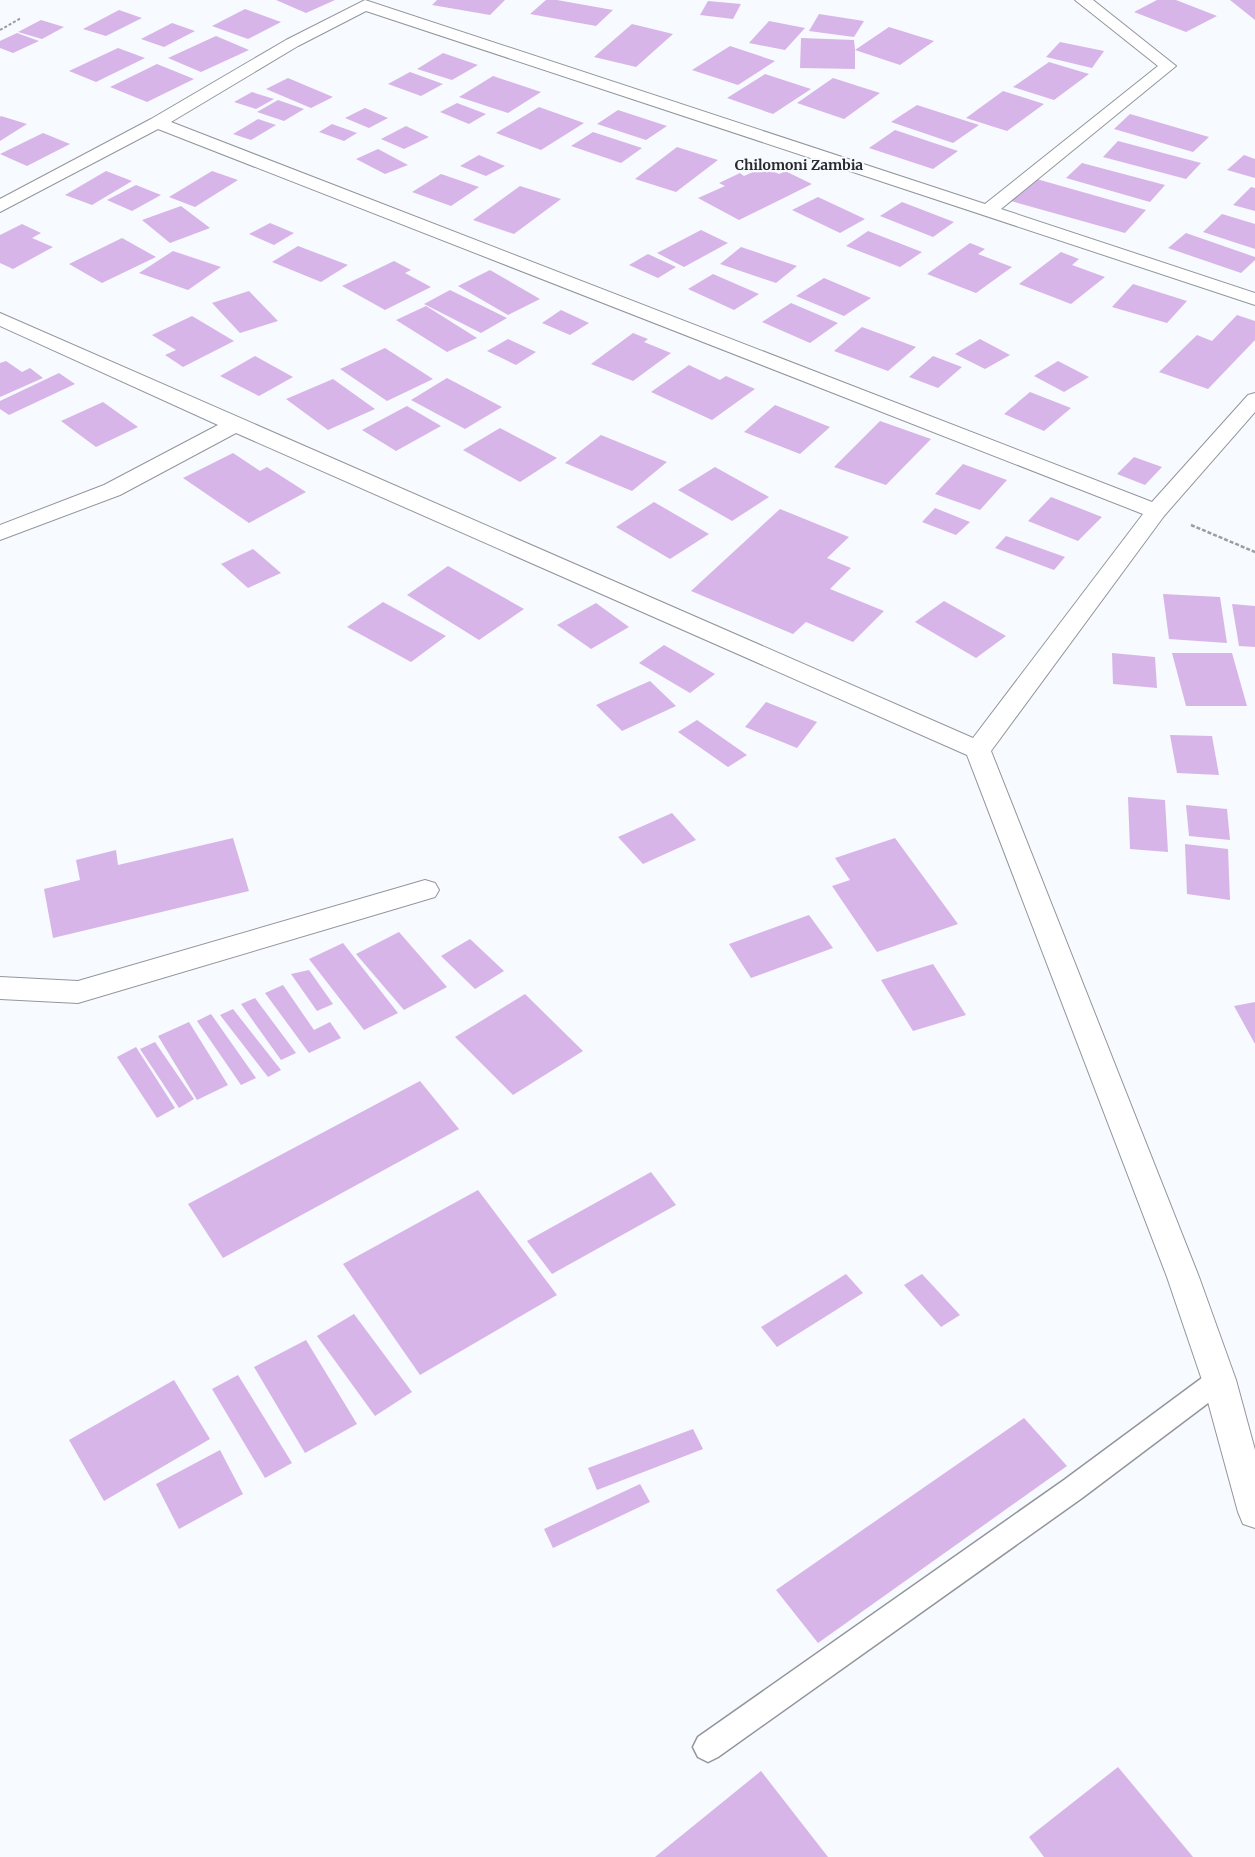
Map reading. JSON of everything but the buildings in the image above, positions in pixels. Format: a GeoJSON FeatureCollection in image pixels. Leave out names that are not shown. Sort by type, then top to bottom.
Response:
{"type":"FeatureCollection","features":[{"type":"Feature","properties":{"kind":"street"},"geometry":{"type":"LineString","coordinates":[[988,210],[1168,66],[1083,0]]}},
{"type":"Feature","properties":{"kind":"street"},"geometry":{"type":"LineString","coordinates":[[0,206],[157,123],[292,43],[365,5],[1255,299]]}},
{"type":"Feature","properties":{"kind":"street"},"geometry":{"type":"LineString","coordinates":[[157,123],[1156,511]]}},
{"type":"Feature","properties":{"kind":"street"},"geometry":{"type":"LineString","coordinates":[[0,319],[235,425],[978,750],[1183,1277],[1219,1380],[1255,1512]]}},
{"type":"Feature","properties":{"kind":"street"},"geometry":{"type":"LineString","coordinates":[[978,750],[1156,511],[1255,399]]}},
{"type":"Feature","properties":{"kind":"street"},"geometry":{"type":"LineString","coordinates":[[0,533],[112,490],[235,425]]}},
{"type":"Feature","properties":{"kind":"street"},"geometry":{"type":"LineString","coordinates":[[0,988],[78,992],[425,890]]}},
{"type":"Feature","properties":{"kind":"lane"},"geometry":{"type":"LineString","coordinates":[[708,1747],[1073,1489],[1219,1380]]}},
{"type":"Feature","properties":{"kind":"path"},"geometry":{"type":"LineString","coordinates":[[0,30],[21,18]]}},
{"type":"Feature","properties":{"kind":"path"},"geometry":{"type":"LineString","coordinates":[[1156,511],[1255,552]]}},
{"type":"Feature","properties":{"kind":"district","name":"Chilomoni Zambia"},"geometry":{"type":"Point","coordinates":[799,165]}}]}
